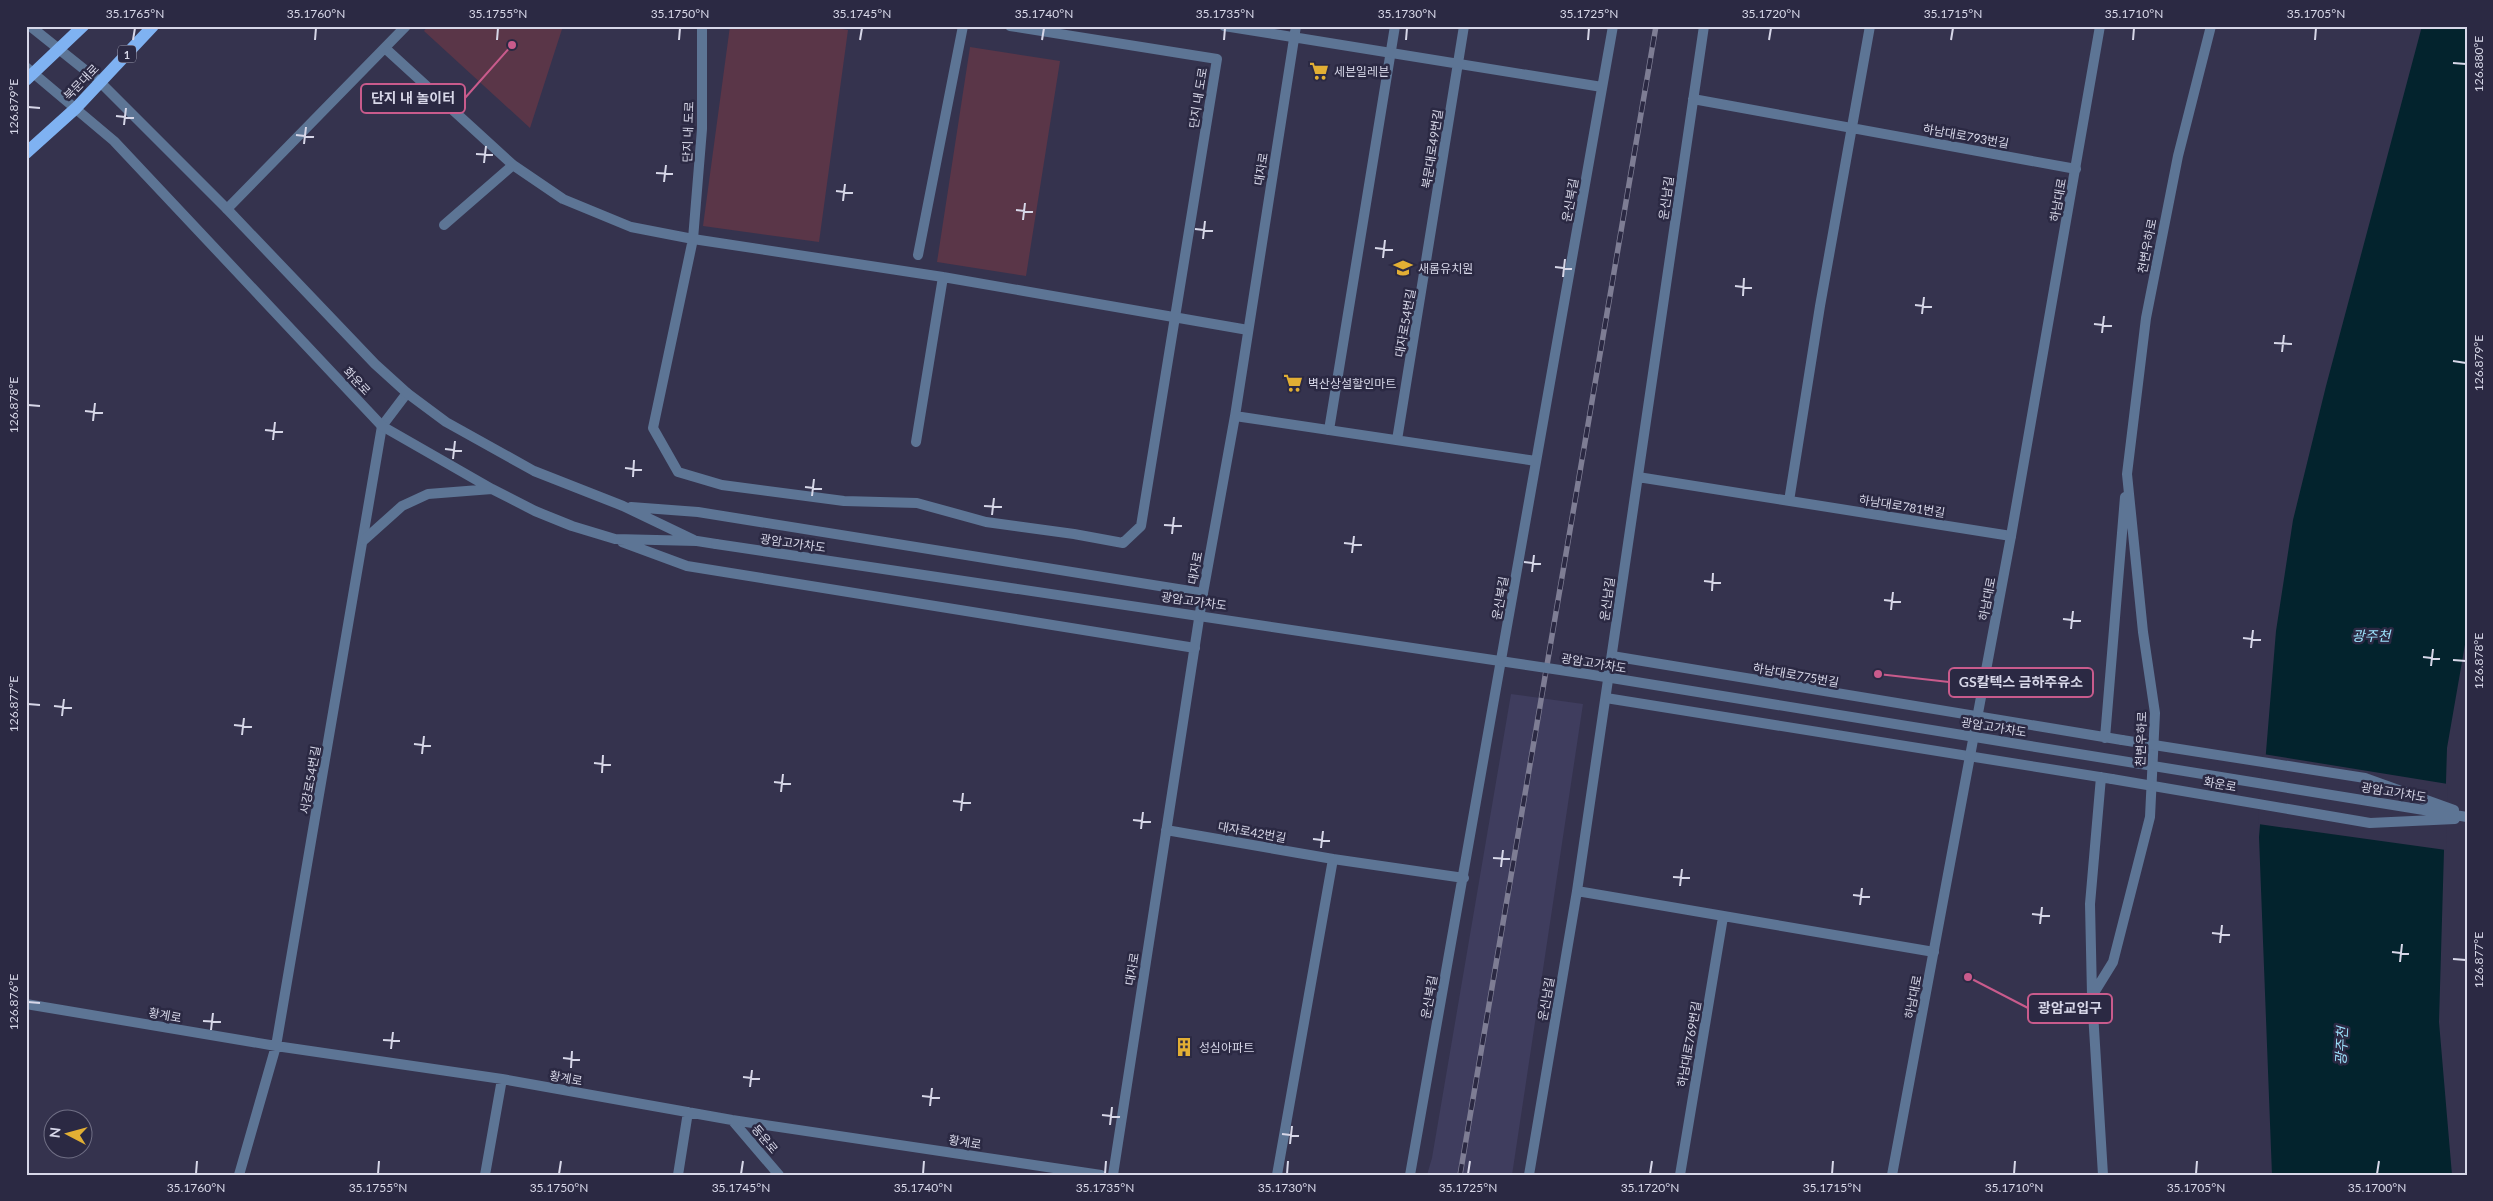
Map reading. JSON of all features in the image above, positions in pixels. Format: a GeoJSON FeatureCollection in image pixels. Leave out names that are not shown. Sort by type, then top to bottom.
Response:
{"type":"FeatureCollection","features":[{"type":"Feature","properties":{"kind":"main road"},"geometry":{"type":"LineString","coordinates":[[28,73],[59,50],[83,26]]}},
{"type":"Feature","properties":{"kind":"main road","name":"북문대로"},"geometry":{"type":"LineString","coordinates":[[26,153],[76,108],[153,26]]}},
{"type":"Feature","properties":{"kind":"street","name":"화운로"},"geometry":{"type":"LineString","coordinates":[[30,26],[100,82],[227,209],[375,364],[407,393],[446,422],[534,471],[623,506],[697,541]]}},
{"type":"Feature","properties":{"kind":"street"},"geometry":{"type":"LineString","coordinates":[[227,209],[386,49],[406,26]]}},
{"type":"Feature","properties":{"kind":"street","name":"단지 내 도로"},"geometry":{"type":"LineString","coordinates":[[702,26],[702,129],[693,239],[653,428],[678,472],[722,485],[844,501],[917,503],[986,522],[1123,543],[1140,526],[1176,318],[1217,59],[1010,26]]}},
{"type":"Feature","properties":{"kind":"street"},"geometry":{"type":"LineString","coordinates":[[918,255],[963,26]]}},
{"type":"Feature","properties":{"kind":"street"},"geometry":{"type":"LineString","coordinates":[[1224,26],[1294,39],[1458,62],[1602,87]]}},
{"type":"Feature","properties":{"kind":"street","name":"대자로"},"geometry":{"type":"LineString","coordinates":[[1113,1175],[1203,594],[1235,416],[1296,26]]}},
{"type":"Feature","properties":{"kind":"street"},"geometry":{"type":"LineString","coordinates":[[1329,430],[1395,26]]}},
{"type":"Feature","properties":{"kind":"street","name":"북문대로49번길"},"geometry":{"type":"LineString","coordinates":[[1431,240],[1464,26]]}},
{"type":"Feature","properties":{"kind":"street","name":"운신북길"},"geometry":{"type":"LineString","coordinates":[[1410,1175],[1464,878],[1613,26]]}},
{"type":"Feature","properties":{"kind":"street","name":"운신남길"},"geometry":{"type":"LineString","coordinates":[[1529,1175],[1577,891],[1704,26]]}},
{"type":"Feature","properties":{"kind":"street"},"geometry":{"type":"LineString","coordinates":[[1789,501],[1820,306],[1870,26]]}},
{"type":"Feature","properties":{"kind":"street","name":"하남대로"},"geometry":{"type":"LineString","coordinates":[[1892,1175],[2011,536],[2100,26]]}},
{"type":"Feature","properties":{"kind":"street","name":"천변우하로"},"geometry":{"type":"LineString","coordinates":[[2105,738],[2127,474],[2146,318],[2178,156],[2211,26]]}},
{"type":"Feature","properties":{"kind":"street"},"geometry":{"type":"LineString","coordinates":[[386,49],[513,165],[563,199],[631,227],[693,239],[944,277],[1248,330]]}},
{"type":"Feature","properties":{"kind":"street","name":"화운로"},"geometry":{"type":"LineString","coordinates":[[28,73],[76,108],[114,141],[382,426],[492,489],[542,514],[614,539],[697,541],[716,544]]}},
{"type":"Feature","properties":{"kind":"street","name":"하남대로793번길"},"geometry":{"type":"LineString","coordinates":[[1693,99],[2076,169]]}},
{"type":"Feature","properties":{"kind":"street"},"geometry":{"type":"LineString","coordinates":[[444,225],[513,165]]}},
{"type":"Feature","properties":{"kind":"street","name":"대자로54번길"},"geometry":{"type":"LineString","coordinates":[[1397,440],[1431,240]]}},
{"type":"Feature","properties":{"kind":"street"},"geometry":{"type":"LineString","coordinates":[[916,442],[944,277]]}},
{"type":"Feature","properties":{"kind":"street","name":"서강로54번길"},"geometry":{"type":"LineString","coordinates":[[239,1175],[276,1046],[382,426],[407,393]]}},
{"type":"Feature","properties":{"kind":"street"},"geometry":{"type":"LineString","coordinates":[[1235,416],[1536,461]]}},
{"type":"Feature","properties":{"kind":"street","name":"천변우하로"},"geometry":{"type":"LineString","coordinates":[[2092,996],[2113,962],[2150,817],[2155,713],[2143,632],[2127,474]]}},
{"type":"Feature","properties":{"kind":"street","name":"하남대로781번길"},"geometry":{"type":"LineString","coordinates":[[1638,477],[2011,536]]}},
{"type":"Feature","properties":{"kind":"street"},"geometry":{"type":"LineString","coordinates":[[364,540],[402,506],[428,494],[492,489]]}},
{"type":"Feature","properties":{"kind":"street"},"geometry":{"type":"LineString","coordinates":[[623,506],[698,512],[1203,594]]}},
{"type":"Feature","properties":{"kind":"street"},"geometry":{"type":"LineString","coordinates":[[614,539],[687,566],[1195,648]]}},
{"type":"Feature","properties":{"kind":"street","name":"광암고가차도"},"geometry":{"type":"LineString","coordinates":[[716,544],[1587,674],[2467,817]]}},
{"type":"Feature","properties":{"kind":"street","name":"하남대로775번길"},"geometry":{"type":"LineString","coordinates":[[1612,656],[1977,717]]}},
{"type":"Feature","properties":{"kind":"street"},"geometry":{"type":"LineString","coordinates":[[1606,698],[1970,756]]}},
{"type":"Feature","properties":{"kind":"street"},"geometry":{"type":"LineString","coordinates":[[1977,717],[2365,778],[2467,817]]}},
{"type":"Feature","properties":{"kind":"street","name":"화운로"},"geometry":{"type":"LineString","coordinates":[[1970,756],[2101,776],[2370,823],[2467,817]]}},
{"type":"Feature","properties":{"kind":"street"},"geometry":{"type":"LineString","coordinates":[[2101,776],[2090,904],[2092,996],[2103,1175]]}},
{"type":"Feature","properties":{"kind":"street","name":"대자로42번길"},"geometry":{"type":"LineString","coordinates":[[1166,830],[1333,859],[1464,878]]}},
{"type":"Feature","properties":{"kind":"street"},"geometry":{"type":"LineString","coordinates":[[1277,1175],[1333,859]]}},
{"type":"Feature","properties":{"kind":"street"},"geometry":{"type":"LineString","coordinates":[[1577,891],[1934,952]]}},
{"type":"Feature","properties":{"kind":"street","name":"하남대로769번길"},"geometry":{"type":"LineString","coordinates":[[1680,1175],[1724,916]]}},
{"type":"Feature","properties":{"kind":"street","name":"황계로"},"geometry":{"type":"LineString","coordinates":[[26,1004],[276,1046],[502,1080],[732,1120],[1101,1175]]}},
{"type":"Feature","properties":{"kind":"street"},"geometry":{"type":"LineString","coordinates":[[485,1175],[502,1080]]}},
{"type":"Feature","properties":{"kind":"street"},"geometry":{"type":"LineString","coordinates":[[678,1175],[688,1112]]}},
{"type":"Feature","properties":{"kind":"street","name":"동운로"},"geometry":{"type":"LineString","coordinates":[[732,1120],[779,1175]]}},
{"type":"Feature","properties":{"kind":"shaded area"},"geometry":{"type":"Polygon","coordinates":[[[428,26],[563,26],[530,128],[424,31],[428,26]]]}},
{"type":"Feature","properties":{"kind":"shaded area"},"geometry":{"type":"Polygon","coordinates":[[[730,26],[822,26],[848,30],[819,242],[703,226],[730,26]]]}},
{"type":"Feature","properties":{"kind":"shaded area"},"geometry":{"type":"Polygon","coordinates":[[[970,47],[1060,61],[1026,276],[937,262],[970,47]]]}},
{"type":"Feature","properties":{"kind":"shaded area"},"geometry":{"type":"Polygon","coordinates":[[[1511,694],[1583,704],[1512,1175],[1427,1175],[1432,1158],[1511,694]]]}},
{"type":"Feature","properties":{"kind":"water","name":"광주천"},"geometry":{"type":"Polygon","coordinates":[[[2422,26],[2467,26],[2467,633],[2447,748],[2439,1022],[2452,1175],[2272,1175],[2259,837],[2276,631],[2293,520],[2326,386],[2422,26]]]}},
{"type":"Feature","properties":{"kind":"pier"},"geometry":{"type":"Polygon","coordinates":[[[2263,754],[2448,784],[2446,850],[2258,824],[2263,754]]]}},
{"type":"Feature","properties":{"kind":"railway"},"geometry":{"type":"LineString","coordinates":[[1460,1175],[1656,26]]}},
{"type":"Feature","properties":{"kind":"place","name":"단지 내 놀이터"},"geometry":{"type":"Point","coordinates":[512,45]}},
{"type":"Feature","properties":{"kind":"place","name":"세븐일레븐"},"geometry":{"type":"Point","coordinates":[1319,71]}},
{"type":"Feature","properties":{"kind":"place","name":"새롬유치원"},"geometry":{"type":"Point","coordinates":[1403,268]}},
{"type":"Feature","properties":{"kind":"place","name":"벽산상설할인마트"},"geometry":{"type":"Point","coordinates":[1293,383]}},
{"type":"Feature","properties":{"kind":"place","name":"GS칼텍스 금하주유소"},"geometry":{"type":"Point","coordinates":[1878,674]}},
{"type":"Feature","properties":{"kind":"place","name":"광암교입구"},"geometry":{"type":"Point","coordinates":[1968,977]}},
{"type":"Feature","properties":{"kind":"place","name":"성심아파트"},"geometry":{"type":"Point","coordinates":[1184,1047]}}]}
